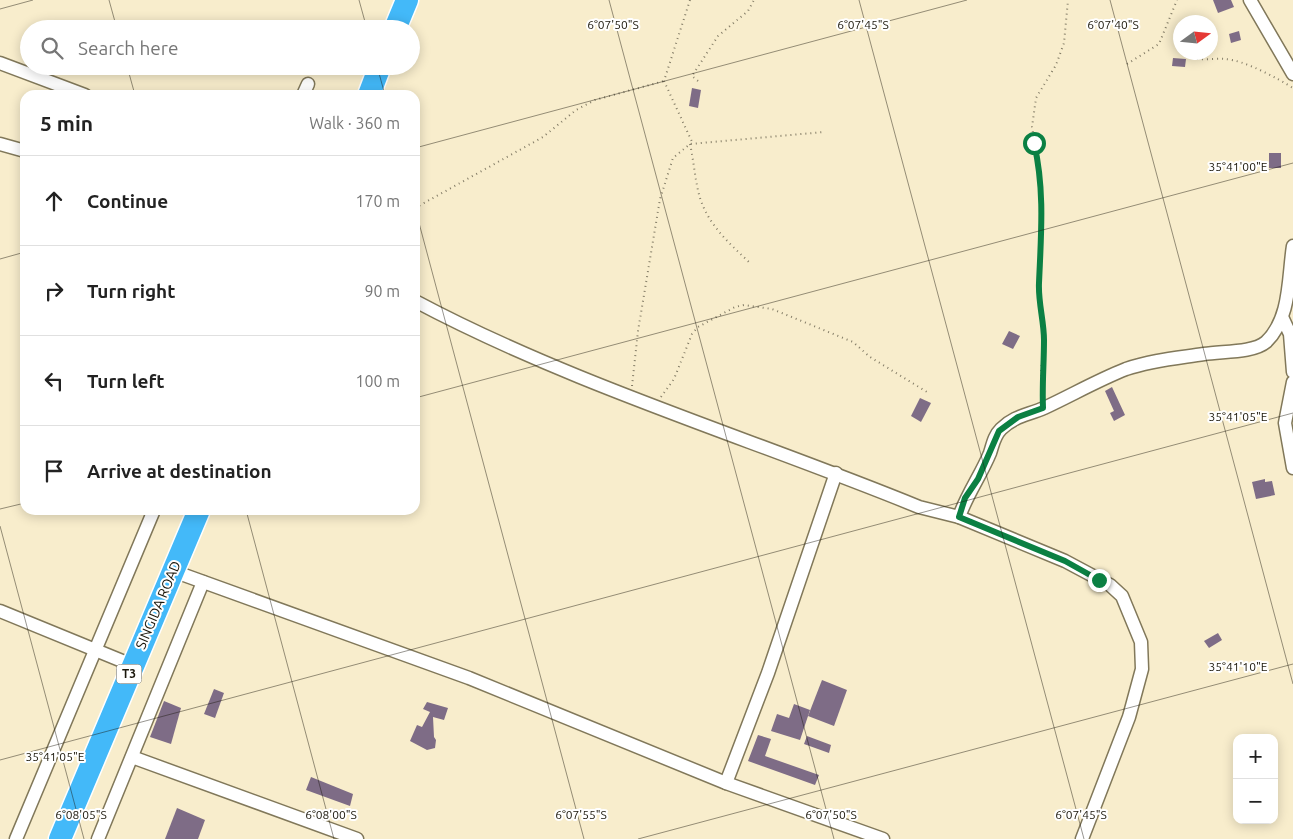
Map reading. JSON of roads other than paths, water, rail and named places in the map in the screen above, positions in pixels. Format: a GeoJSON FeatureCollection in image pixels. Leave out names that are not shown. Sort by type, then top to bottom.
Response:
{"type":"FeatureCollection","features":[{"type":"Feature","properties":{"kind":"highway"},"geometry":{"type":"LineString","coordinates":[[399,20],[407,0]]}},
{"type":"Feature","properties":{"kind":"highway"},"geometry":{"type":"LineString","coordinates":[[371,90],[377,75]]}},
{"type":"Feature","properties":{"kind":"highway","name":"SINGIDA ROAD"},"geometry":{"type":"LineString","coordinates":[[60,839],[197,515]]}},
{"type":"Feature","properties":{"kind":"street"},"geometry":{"type":"LineString","coordinates":[[1250,0],[1293,74]]}},
{"type":"Feature","properties":{"kind":"street"},"geometry":{"type":"LineString","coordinates":[[0,63],[20,71]]}},
{"type":"Feature","properties":{"kind":"street"},"geometry":{"type":"LineString","coordinates":[[32,75],[72,90]]}},
{"type":"Feature","properties":{"kind":"street"},"geometry":{"type":"LineString","coordinates":[[0,144],[20,150]]}},
{"type":"Feature","properties":{"kind":"street"},"geometry":{"type":"LineString","coordinates":[[959,517],[965,498],[978,479],[999,431],[1018,417],[1043,408],[1085,386],[1128,369],[1170,359],[1258,348],[1267,341],[1283,319],[1293,246]]}},
{"type":"Feature","properties":{"kind":"street"},"geometry":{"type":"LineString","coordinates":[[420,304],[469,330],[656,406],[836,473],[919,507],[959,517],[1065,561],[1110,585],[1122,596],[1141,642],[1142,669],[1129,717],[1082,839]]}},
{"type":"Feature","properties":{"kind":"street"},"geometry":{"type":"LineString","coordinates":[[1283,319],[1291,335],[1293,372]]}},
{"type":"Feature","properties":{"kind":"street"},"geometry":{"type":"LineString","coordinates":[[1293,382],[1285,423],[1293,468]]}},
{"type":"Feature","properties":{"kind":"street"},"geometry":{"type":"LineString","coordinates":[[726,782],[768,673],[836,473]]}},
{"type":"Feature","properties":{"kind":"street"},"geometry":{"type":"LineString","coordinates":[[16,839],[152,515]]}},
{"type":"Feature","properties":{"kind":"street"},"geometry":{"type":"LineString","coordinates":[[173,571],[534,703],[726,782],[882,839]]}},
{"type":"Feature","properties":{"kind":"street"},"geometry":{"type":"LineString","coordinates":[[98,839],[203,582]]}},
{"type":"Feature","properties":{"kind":"street"},"geometry":{"type":"LineString","coordinates":[[0,611],[132,665]]}},
{"type":"Feature","properties":{"kind":"street"},"geometry":{"type":"LineString","coordinates":[[132,757],[358,839]]}}]}
